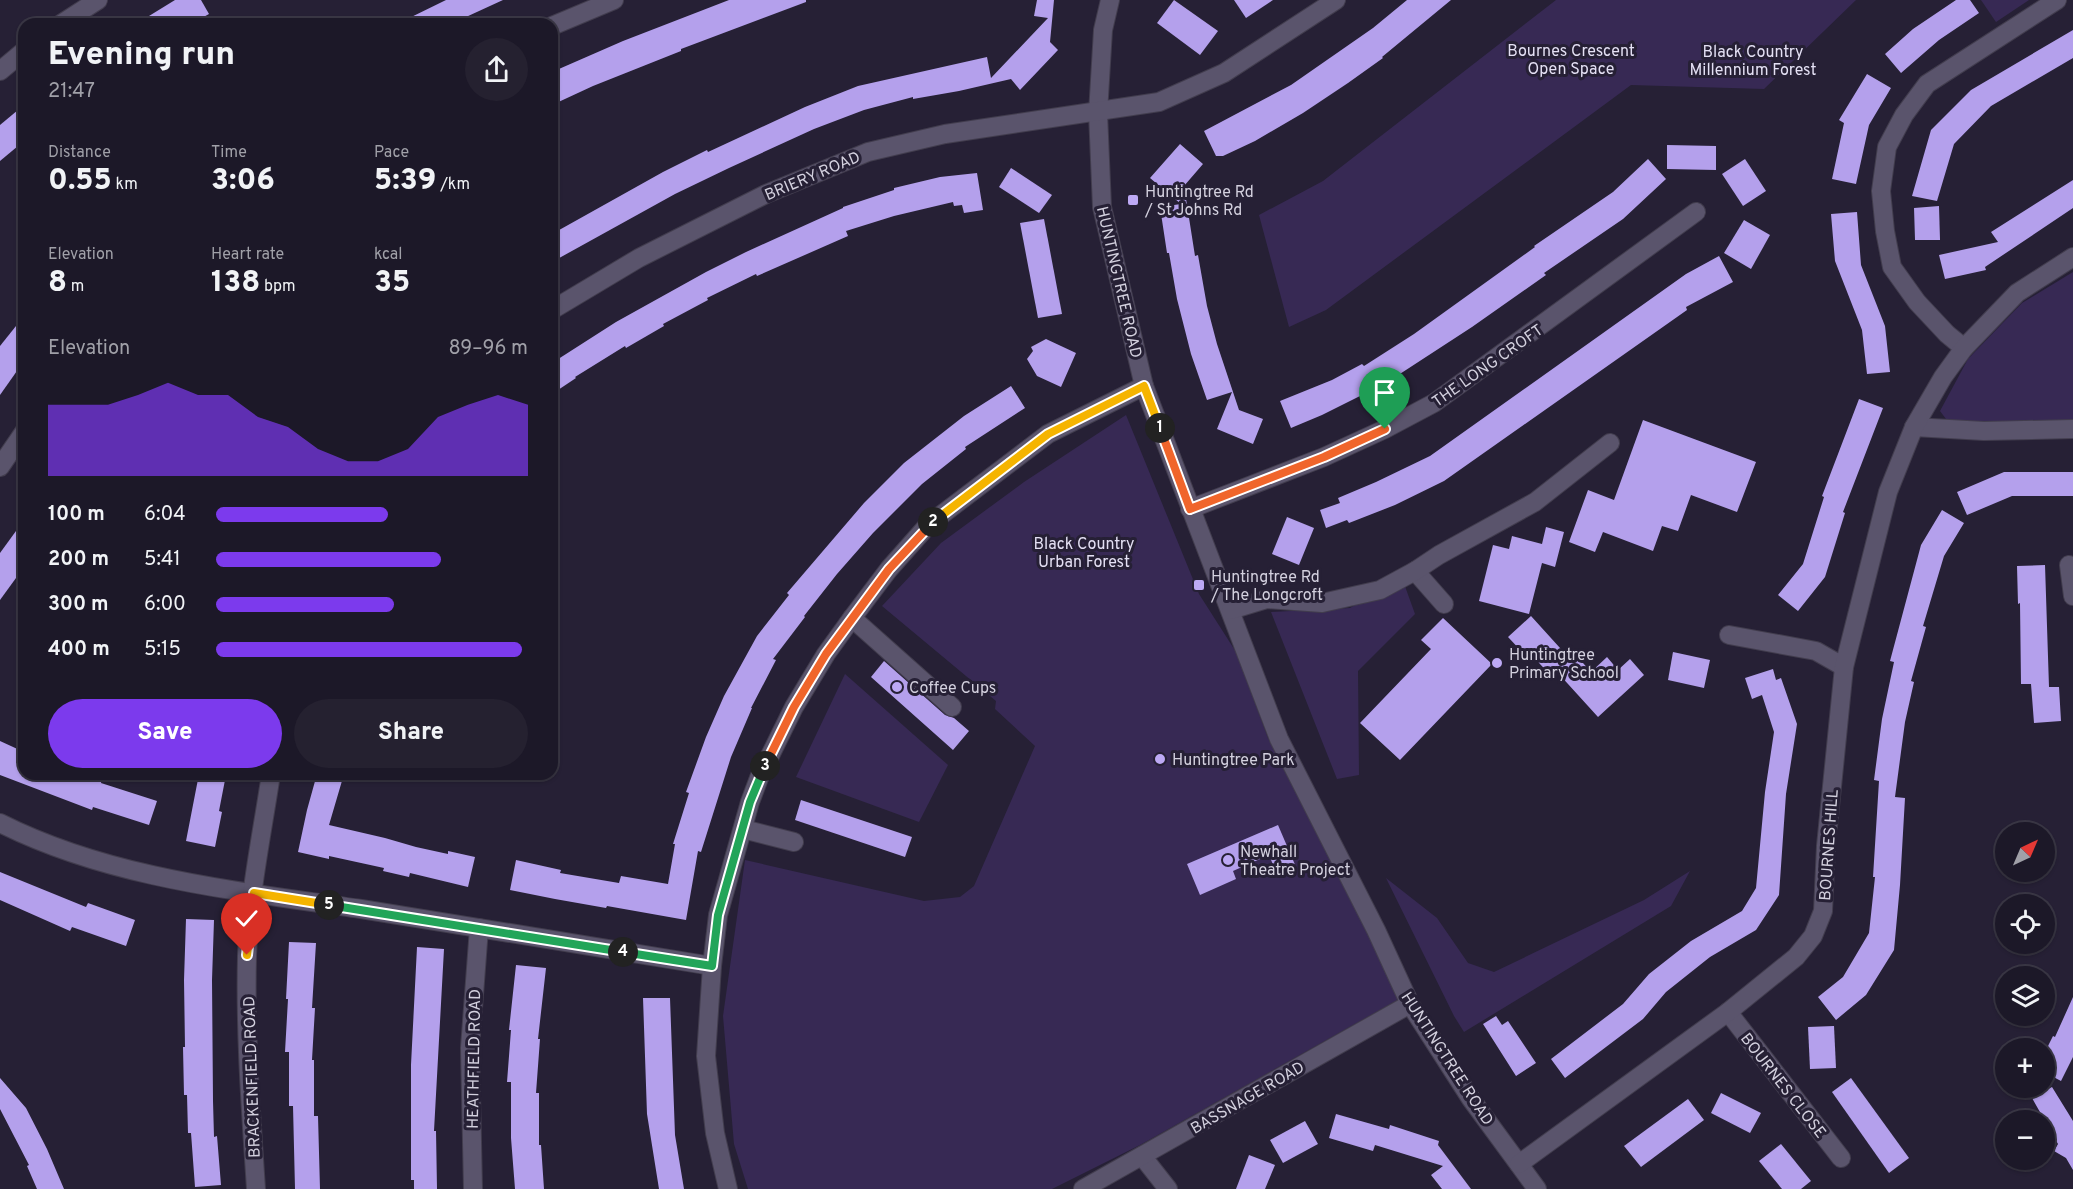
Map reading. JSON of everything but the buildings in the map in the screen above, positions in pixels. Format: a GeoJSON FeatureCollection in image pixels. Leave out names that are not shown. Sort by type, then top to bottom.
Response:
{"type":"FeatureCollection","features":[{"type":"Feature","properties":{"kind":"street"},"geometry":{"type":"LineString","coordinates":[[70,18],[98,0]]}},
{"type":"Feature","properties":{"kind":"street"},"geometry":{"type":"LineString","coordinates":[[558,23],[614,0]]}},
{"type":"Feature","properties":{"kind":"street","name":"HUNTINGTREE ROAD"},"geometry":{"type":"LineString","coordinates":[[1110,0],[1103,30],[1098,113],[1102,207],[1144,386],[1190,509],[1232,610],[1279,739],[1376,930],[1410,1004],[1471,1099],[1538,1189]]}},
{"type":"Feature","properties":{"kind":"street","name":"BRIERY ROAD"},"geometry":{"type":"LineString","coordinates":[[558,306],[639,258],[766,194],[868,152],[945,134],[1098,113],[1159,102],[1224,72],[1279,39],[1336,0]]}},
{"type":"Feature","properties":{"kind":"street"},"geometry":{"type":"LineString","coordinates":[[1964,348],[1947,334],[1917,302],[1892,267],[1885,231],[1881,190],[1887,147],[1904,116],[1927,84],[2057,0]]}},
{"type":"Feature","properties":{"kind":"street"},"geometry":{"type":"LineString","coordinates":[[0,71],[18,56]]}},
{"type":"Feature","properties":{"kind":"street","name":"THE LONG CROFT"},"geometry":{"type":"LineString","coordinates":[[1190,509],[1324,457],[1434,403],[1696,212]]}},
{"type":"Feature","properties":{"kind":"street","name":"BOURNES HILL"},"geometry":{"type":"LineString","coordinates":[[1519,1164],[1728,1012],[1796,957],[1813,936],[1823,911],[1826,846],[1844,667],[1888,492],[1914,427],[1943,377],[1964,348],[2017,293],[2073,257]]}},
{"type":"Feature","properties":{"kind":"street"},"geometry":{"type":"LineString","coordinates":[[728,1189],[716,1132],[706,1056],[718,915],[759,777],[794,707],[826,654],[852,618],[889,569],[928,525],[1048,434],[1144,386]]}},
{"type":"Feature","properties":{"kind":"street"},"geometry":{"type":"LineString","coordinates":[[1914,427],[1984,431],[2073,429]]}},
{"type":"Feature","properties":{"kind":"street"},"geometry":{"type":"LineString","coordinates":[[0,467],[18,441]]}},
{"type":"Feature","properties":{"kind":"street"},"geometry":{"type":"LineString","coordinates":[[1232,610],[1267,599],[1322,603],[1380,590],[1535,502],[1610,443]]}},
{"type":"Feature","properties":{"kind":"street"},"geometry":{"type":"LineString","coordinates":[[2069,565],[2073,596]]}},
{"type":"Feature","properties":{"kind":"street"},"geometry":{"type":"LineString","coordinates":[[1415,571],[1444,604]]}},
{"type":"Feature","properties":{"kind":"street"},"geometry":{"type":"LineString","coordinates":[[852,618],[952,707]]}},
{"type":"Feature","properties":{"kind":"street"},"geometry":{"type":"LineString","coordinates":[[1729,635],[1816,651],[1844,667]]}},
{"type":"Feature","properties":{"kind":"street"},"geometry":{"type":"LineString","coordinates":[[254,893],[270,780]]}},
{"type":"Feature","properties":{"kind":"street"},"geometry":{"type":"LineString","coordinates":[[0,824],[29,838],[118,868],[254,893],[712,966]]}},
{"type":"Feature","properties":{"kind":"street"},"geometry":{"type":"LineString","coordinates":[[742,829],[794,842]]}},
{"type":"Feature","properties":{"kind":"street","name":"BRACKENFIELD ROAD"},"geometry":{"type":"LineString","coordinates":[[254,893],[247,955],[249,1062],[256,1189]]}},
{"type":"Feature","properties":{"kind":"street","name":"HEATHFIELD ROAD"},"geometry":{"type":"LineString","coordinates":[[473,1189],[470,1048],[479,928]]}},
{"type":"Feature","properties":{"kind":"street","name":"BASSNAGE ROAD"},"geometry":{"type":"LineString","coordinates":[[1083,1189],[1410,1004]]}},
{"type":"Feature","properties":{"kind":"street","name":"BOURNES CLOSE"},"geometry":{"type":"LineString","coordinates":[[1728,1012],[1841,1158]]}},
{"type":"Feature","properties":{"kind":"street"},"geometry":{"type":"LineString","coordinates":[[1142,1156],[1168,1189]]}},
{"type":"Feature","properties":{"kind":"green space","name":"Bournes Crescent Open Space"},"geometry":{"type":"Polygon","coordinates":[[[1556,0],[1856,0],[1764,89],[1631,85],[1326,310],[1289,327],[1259,215],[1323,181],[1556,0]]]}},
{"type":"Feature","properties":{"kind":"green space"},"geometry":{"type":"Polygon","coordinates":[[[1981,0],[2029,0],[1996,22],[1981,0]]]}},
{"type":"Feature","properties":{"kind":"green space"},"geometry":{"type":"Polygon","coordinates":[[[2073,272],[2073,422],[1955,425],[1946,419],[1940,411],[1968,359],[2022,303],[2073,272]]]}},
{"type":"Feature","properties":{"kind":"green space","name":"Black Country Urban Forest"},"geometry":{"type":"Polygon","coordinates":[[[1126,415],[1199,594],[1236,652],[1268,738],[1401,998],[1140,1145],[1052,1189],[748,1189],[734,1144],[723,1016],[745,860],[924,901],[960,897],[974,886],[1035,746],[995,709],[996,701],[882,606],[941,543],[1024,482],[1126,415]]]}},
{"type":"Feature","properties":{"kind":"green space"},"geometry":{"type":"Polygon","coordinates":[[[1402,578],[1415,614],[1358,671],[1359,775],[1337,779],[1271,612],[1350,608],[1402,578]]]}},
{"type":"Feature","properties":{"kind":"green space"},"geometry":{"type":"Polygon","coordinates":[[[845,674],[948,765],[919,822],[796,777],[845,674]]]}},
{"type":"Feature","properties":{"kind":"green space"},"geometry":{"type":"Polygon","coordinates":[[[1690,871],[1671,906],[1464,1032],[1386,878],[1437,918],[1468,963],[1494,972],[1644,900],[1690,871]]]}},
{"type":"Feature","properties":{"kind":"place","name":"Huntingtree Rd / St Johns Rd"},"geometry":{"type":"Point","coordinates":[1133,200]}},
{"type":"Feature","properties":{"kind":"place","name":"Huntingtree Rd / The Longcroft"},"geometry":{"type":"Point","coordinates":[1199,585]}},
{"type":"Feature","properties":{"kind":"place","name":"Huntingtree Primary School"},"geometry":{"type":"Point","coordinates":[1497,663]}},
{"type":"Feature","properties":{"kind":"place","name":"Coffee Cups"},"geometry":{"type":"Point","coordinates":[897,687]}},
{"type":"Feature","properties":{"kind":"place","name":"Huntingtree Park"},"geometry":{"type":"Point","coordinates":[1160,759]}},
{"type":"Feature","properties":{"kind":"place","name":"Newhall Theatre Project"},"geometry":{"type":"Point","coordinates":[1228,860]}},
{"type":"Feature","properties":{"kind":"route"},"geometry":{"type":"LineString","coordinates":[[247,955],[254,893],[712,966],[718,915],[759,777],[794,707],[826,654],[889,569],[928,525],[1048,434],[1144,386],[1190,509],[1324,457],[1385,429]]}},
{"type":"Feature","properties":{"kind":"park label","name":"Black Country Millennium Forest"},"geometry":{"type":"Point","coordinates":[1753,60]}}]}
